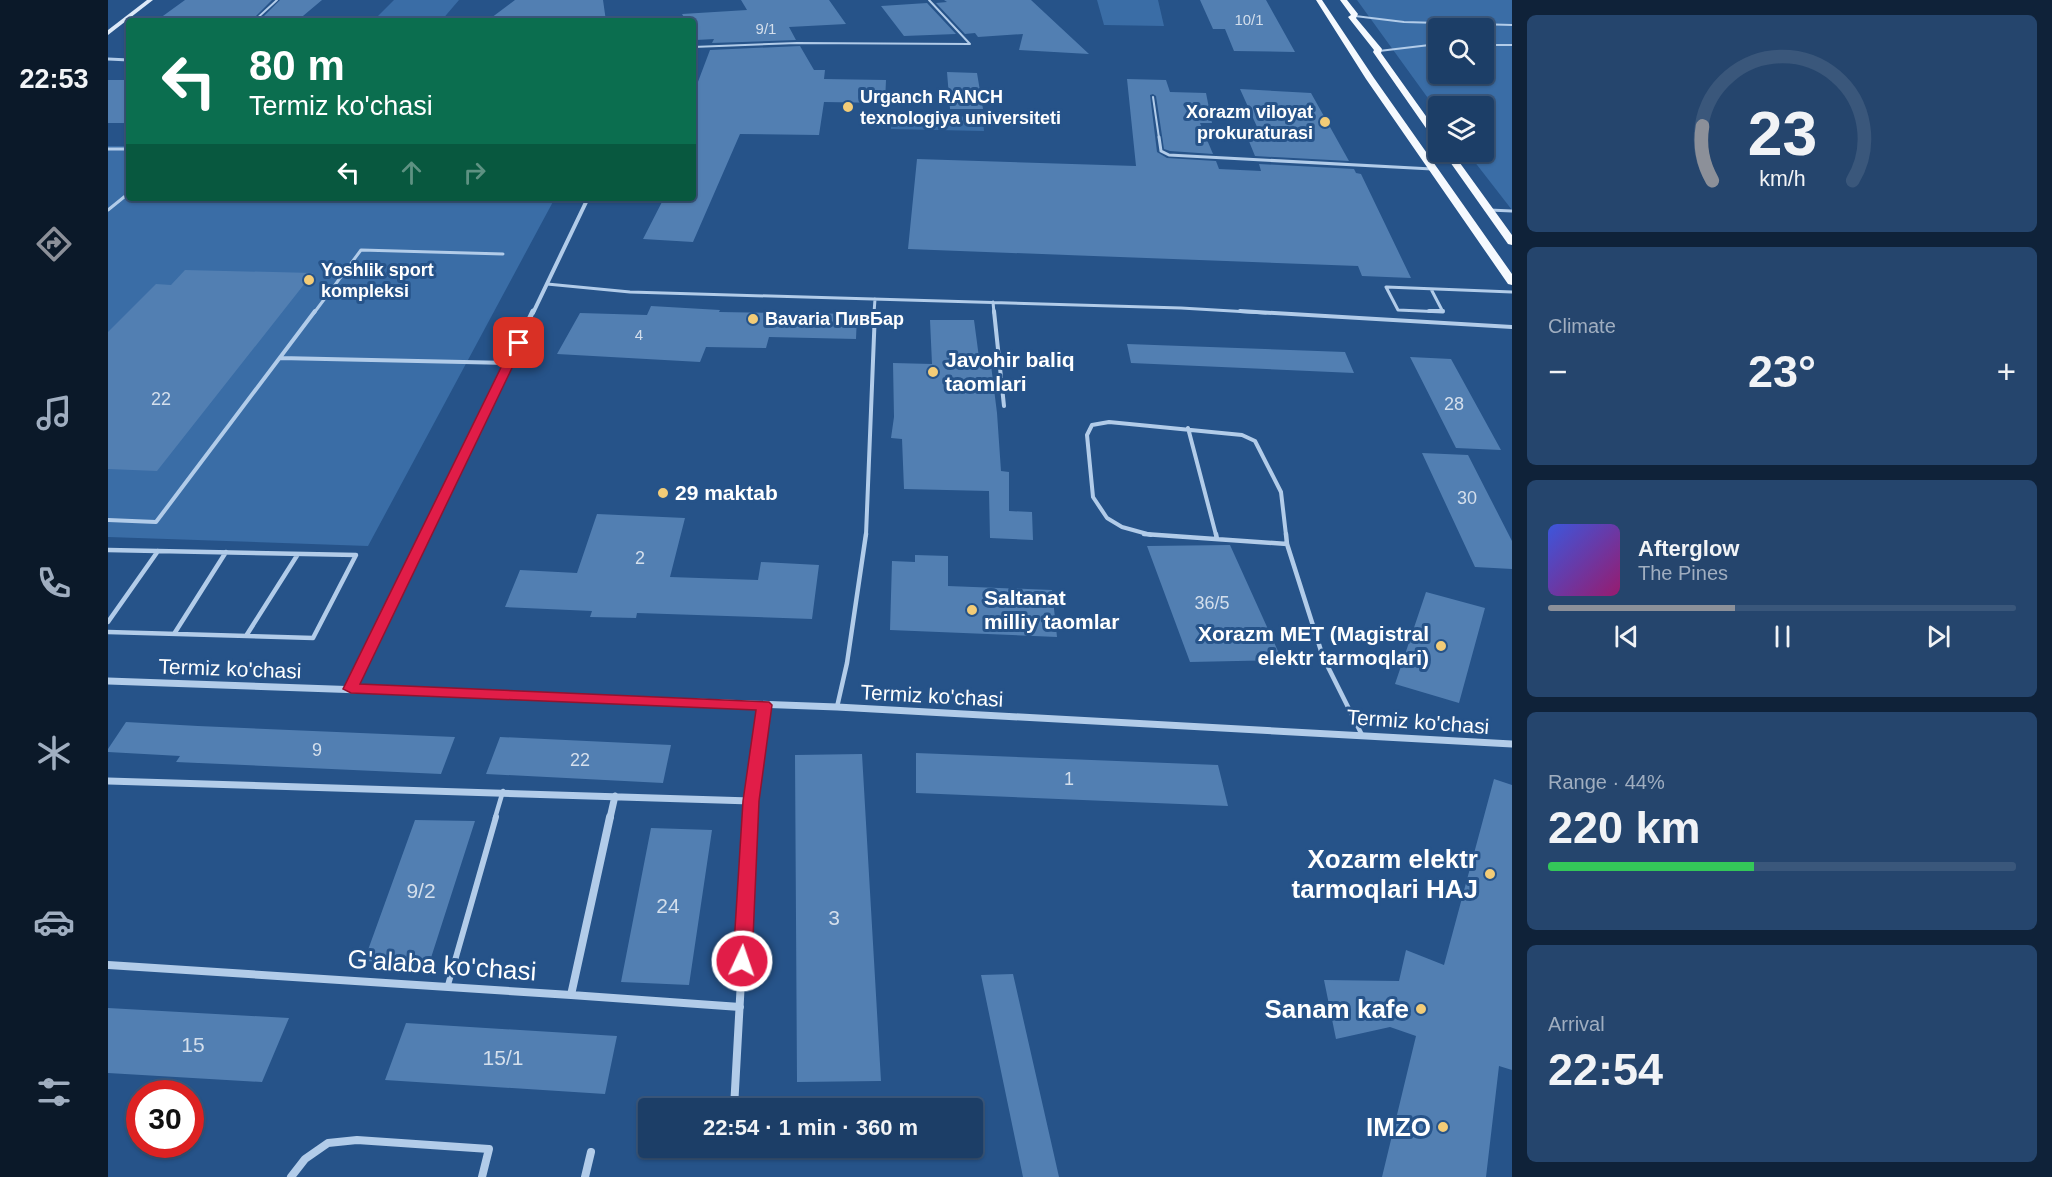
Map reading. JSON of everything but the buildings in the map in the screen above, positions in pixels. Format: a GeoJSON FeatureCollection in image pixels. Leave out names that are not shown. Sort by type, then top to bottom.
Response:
{"type":"FeatureCollection","features":[{"type":"Feature","properties":{"kind":"main road"},"geometry":{"type":"LineString","coordinates":[[127,18],[150,0]]}},
{"type":"Feature","properties":{"kind":"main road"},"geometry":{"type":"LineString","coordinates":[[1319,0],[1383,79],[1428,128]]}},
{"type":"Feature","properties":{"kind":"main road"},"geometry":{"type":"LineString","coordinates":[[1343,0],[1354,16],[1352,17],[1379,51],[1377,52],[1383,79],[1432,169],[1512,282]]}},
{"type":"Feature","properties":{"kind":"main road"},"geometry":{"type":"LineString","coordinates":[[108,33],[126,19]]}},
{"type":"Feature","properties":{"kind":"main road"},"geometry":{"type":"LineString","coordinates":[[1455,162],[1512,242]]}},
{"type":"Feature","properties":{"kind":"street"},"geometry":{"type":"LineString","coordinates":[[108,60],[126,60]]}},
{"type":"Feature","properties":{"kind":"street"},"geometry":{"type":"LineString","coordinates":[[351,689],[587,201]]}},
{"type":"Feature","properties":{"kind":"street","name":"Termiz ko'chasi"},"geometry":{"type":"LineString","coordinates":[[108,681],[837,708],[1512,744]]}},
{"type":"Feature","properties":{"kind":"street"},"geometry":{"type":"LineString","coordinates":[[735,1098],[751,801],[764,705]]}},
{"type":"Feature","properties":{"kind":"street"},"geometry":{"type":"LineString","coordinates":[[108,781],[503,791],[751,801]]}},
{"type":"Feature","properties":{"kind":"street"},"geometry":{"type":"LineString","coordinates":[[571,994],[615,796]]}},
{"type":"Feature","properties":{"kind":"street","name":"G'alaba ko'chasi"},"geometry":{"type":"LineString","coordinates":[[108,965],[448,985],[740,1007]]}},
{"type":"Feature","properties":{"kind":"street"},"geometry":{"type":"LineString","coordinates":[[291,1177],[305,1159],[328,1143],[357,1140],[489,1149],[482,1177]]}},
{"type":"Feature","properties":{"kind":"street"},"geometry":{"type":"LineString","coordinates":[[585,1177],[591,1152]]}},
{"type":"Feature","properties":{"kind":"lane"},"geometry":{"type":"LineString","coordinates":[[257,18],[277,0]]}},
{"type":"Feature","properties":{"kind":"lane"},"geometry":{"type":"LineString","coordinates":[[696,47],[797,43],[958,46],[970,44],[929,0]]}},
{"type":"Feature","properties":{"kind":"lane"},"geometry":{"type":"LineString","coordinates":[[1354,16],[1404,22],[1511,26]]}},
{"type":"Feature","properties":{"kind":"lane"},"geometry":{"type":"LineString","coordinates":[[1379,51],[1428,45]]}},
{"type":"Feature","properties":{"kind":"lane"},"geometry":{"type":"LineString","coordinates":[[1494,45],[1512,45]]}},
{"type":"Feature","properties":{"kind":"lane"},"geometry":{"type":"LineString","coordinates":[[1153,97],[1161,151],[1169,155],[1432,169]]}},
{"type":"Feature","properties":{"kind":"lane"},"geometry":{"type":"LineString","coordinates":[[108,149],[126,149]]}},
{"type":"Feature","properties":{"kind":"lane"},"geometry":{"type":"LineString","coordinates":[[108,210],[126,195]]}},
{"type":"Feature","properties":{"kind":"lane"},"geometry":{"type":"LineString","coordinates":[[1489,210],[1512,211]]}},
{"type":"Feature","properties":{"kind":"lane"},"geometry":{"type":"LineString","coordinates":[[108,520],[156,522],[361,250],[503,254]]}},
{"type":"Feature","properties":{"kind":"lane"},"geometry":{"type":"LineString","coordinates":[[547,284],[630,292],[1315,314],[1512,327]]}},
{"type":"Feature","properties":{"kind":"lane"},"geometry":{"type":"LineString","coordinates":[[1431,289],[1443,312],[1398,310],[1386,287],[1512,292]]}},
{"type":"Feature","properties":{"kind":"lane"},"geometry":{"type":"LineString","coordinates":[[837,708],[848,663],[866,548],[875,299]]}},
{"type":"Feature","properties":{"kind":"lane"},"geometry":{"type":"LineString","coordinates":[[993,302],[1004,406]]}},
{"type":"Feature","properties":{"kind":"lane"},"geometry":{"type":"LineString","coordinates":[[280,358],[509,363]]}},
{"type":"Feature","properties":{"kind":"lane"},"geometry":{"type":"LineString","coordinates":[[1287,544],[1148,535],[1122,527],[1107,518],[1093,497],[1087,435],[1092,425],[1109,422],[1188,428],[1242,435],[1255,441],[1281,492],[1287,544],[1323,657],[1362,735]]}},
{"type":"Feature","properties":{"kind":"lane"},"geometry":{"type":"LineString","coordinates":[[1188,428],[1217,539]]}},
{"type":"Feature","properties":{"kind":"lane"},"geometry":{"type":"LineString","coordinates":[[108,550],[356,555],[313,638],[108,632]]}},
{"type":"Feature","properties":{"kind":"lane"},"geometry":{"type":"LineString","coordinates":[[108,622],[158,551]]}},
{"type":"Feature","properties":{"kind":"lane"},"geometry":{"type":"LineString","coordinates":[[174,634],[226,552]]}},
{"type":"Feature","properties":{"kind":"lane"},"geometry":{"type":"LineString","coordinates":[[246,636],[298,554]]}},
{"type":"Feature","properties":{"kind":"lane"},"geometry":{"type":"LineString","coordinates":[[448,985],[503,791]]}},
{"type":"Feature","properties":{"kind":"shaded area"},"geometry":{"type":"Polygon","coordinates":[[[394,0],[459,0],[444,18],[376,18],[394,0]]]}},
{"type":"Feature","properties":{"kind":"shaded area"},"geometry":{"type":"Polygon","coordinates":[[[1097,0],[1158,0],[1164,26],[1104,25],[1097,0]]]}},
{"type":"Feature","properties":{"kind":"shaded area"},"geometry":{"type":"Polygon","coordinates":[[[1357,0],[1512,0],[1512,210],[1475,162],[1494,162],[1494,96],[1428,96],[1428,98],[1357,0]]]}},
{"type":"Feature","properties":{"kind":"shaded area"},"geometry":{"type":"Polygon","coordinates":[[[891,115],[983,117],[984,131],[891,129],[891,115]]]}},
{"type":"Feature","properties":{"kind":"shaded area","name":"Yoshlik sport kompleksi"},"geometry":{"type":"Polygon","coordinates":[[[108,146],[126,146],[126,201],[553,201],[368,546],[108,537],[108,146]]]}},
{"type":"Feature","properties":{"kind":"place","name":"Urganch RANCH texnologiya universiteti"},"geometry":{"type":"Point","coordinates":[848,107]}},
{"type":"Feature","properties":{"kind":"place","name":"Xorazm viloyat prokuraturasi"},"geometry":{"type":"Point","coordinates":[1325,122]}},
{"type":"Feature","properties":{"kind":"place","name":"Yoshlik sport kompleksi"},"geometry":{"type":"Point","coordinates":[309,280]}},
{"type":"Feature","properties":{"kind":"place","name":"Bavaria ПивБар"},"geometry":{"type":"Point","coordinates":[753,319]}},
{"type":"Feature","properties":{"kind":"place","name":"Javohir baliq taomlari"},"geometry":{"type":"Point","coordinates":[933,372]}},
{"type":"Feature","properties":{"kind":"place","name":"29 maktab"},"geometry":{"type":"Point","coordinates":[663,493]}},
{"type":"Feature","properties":{"kind":"place","name":"Saltanat milliy taomlar"},"geometry":{"type":"Point","coordinates":[972,610]}},
{"type":"Feature","properties":{"kind":"place","name":"Xorazm MET (Magistral elektr tarmoqlari)"},"geometry":{"type":"Point","coordinates":[1441,646]}},
{"type":"Feature","properties":{"kind":"place","name":"Xozarm elektr tarmoqlari HAJ"},"geometry":{"type":"Point","coordinates":[1490,874]}},
{"type":"Feature","properties":{"kind":"place","name":"Sanam kafe"},"geometry":{"type":"Point","coordinates":[1421,1009]}},
{"type":"Feature","properties":{"kind":"place","name":"IMZO"},"geometry":{"type":"Point","coordinates":[1443,1127]}},
{"type":"Feature","properties":{"kind":"route"},"geometry":{"type":"LineString","coordinates":[[519,343],[351,689],[764,705],[751,801],[742,961]]}}]}
